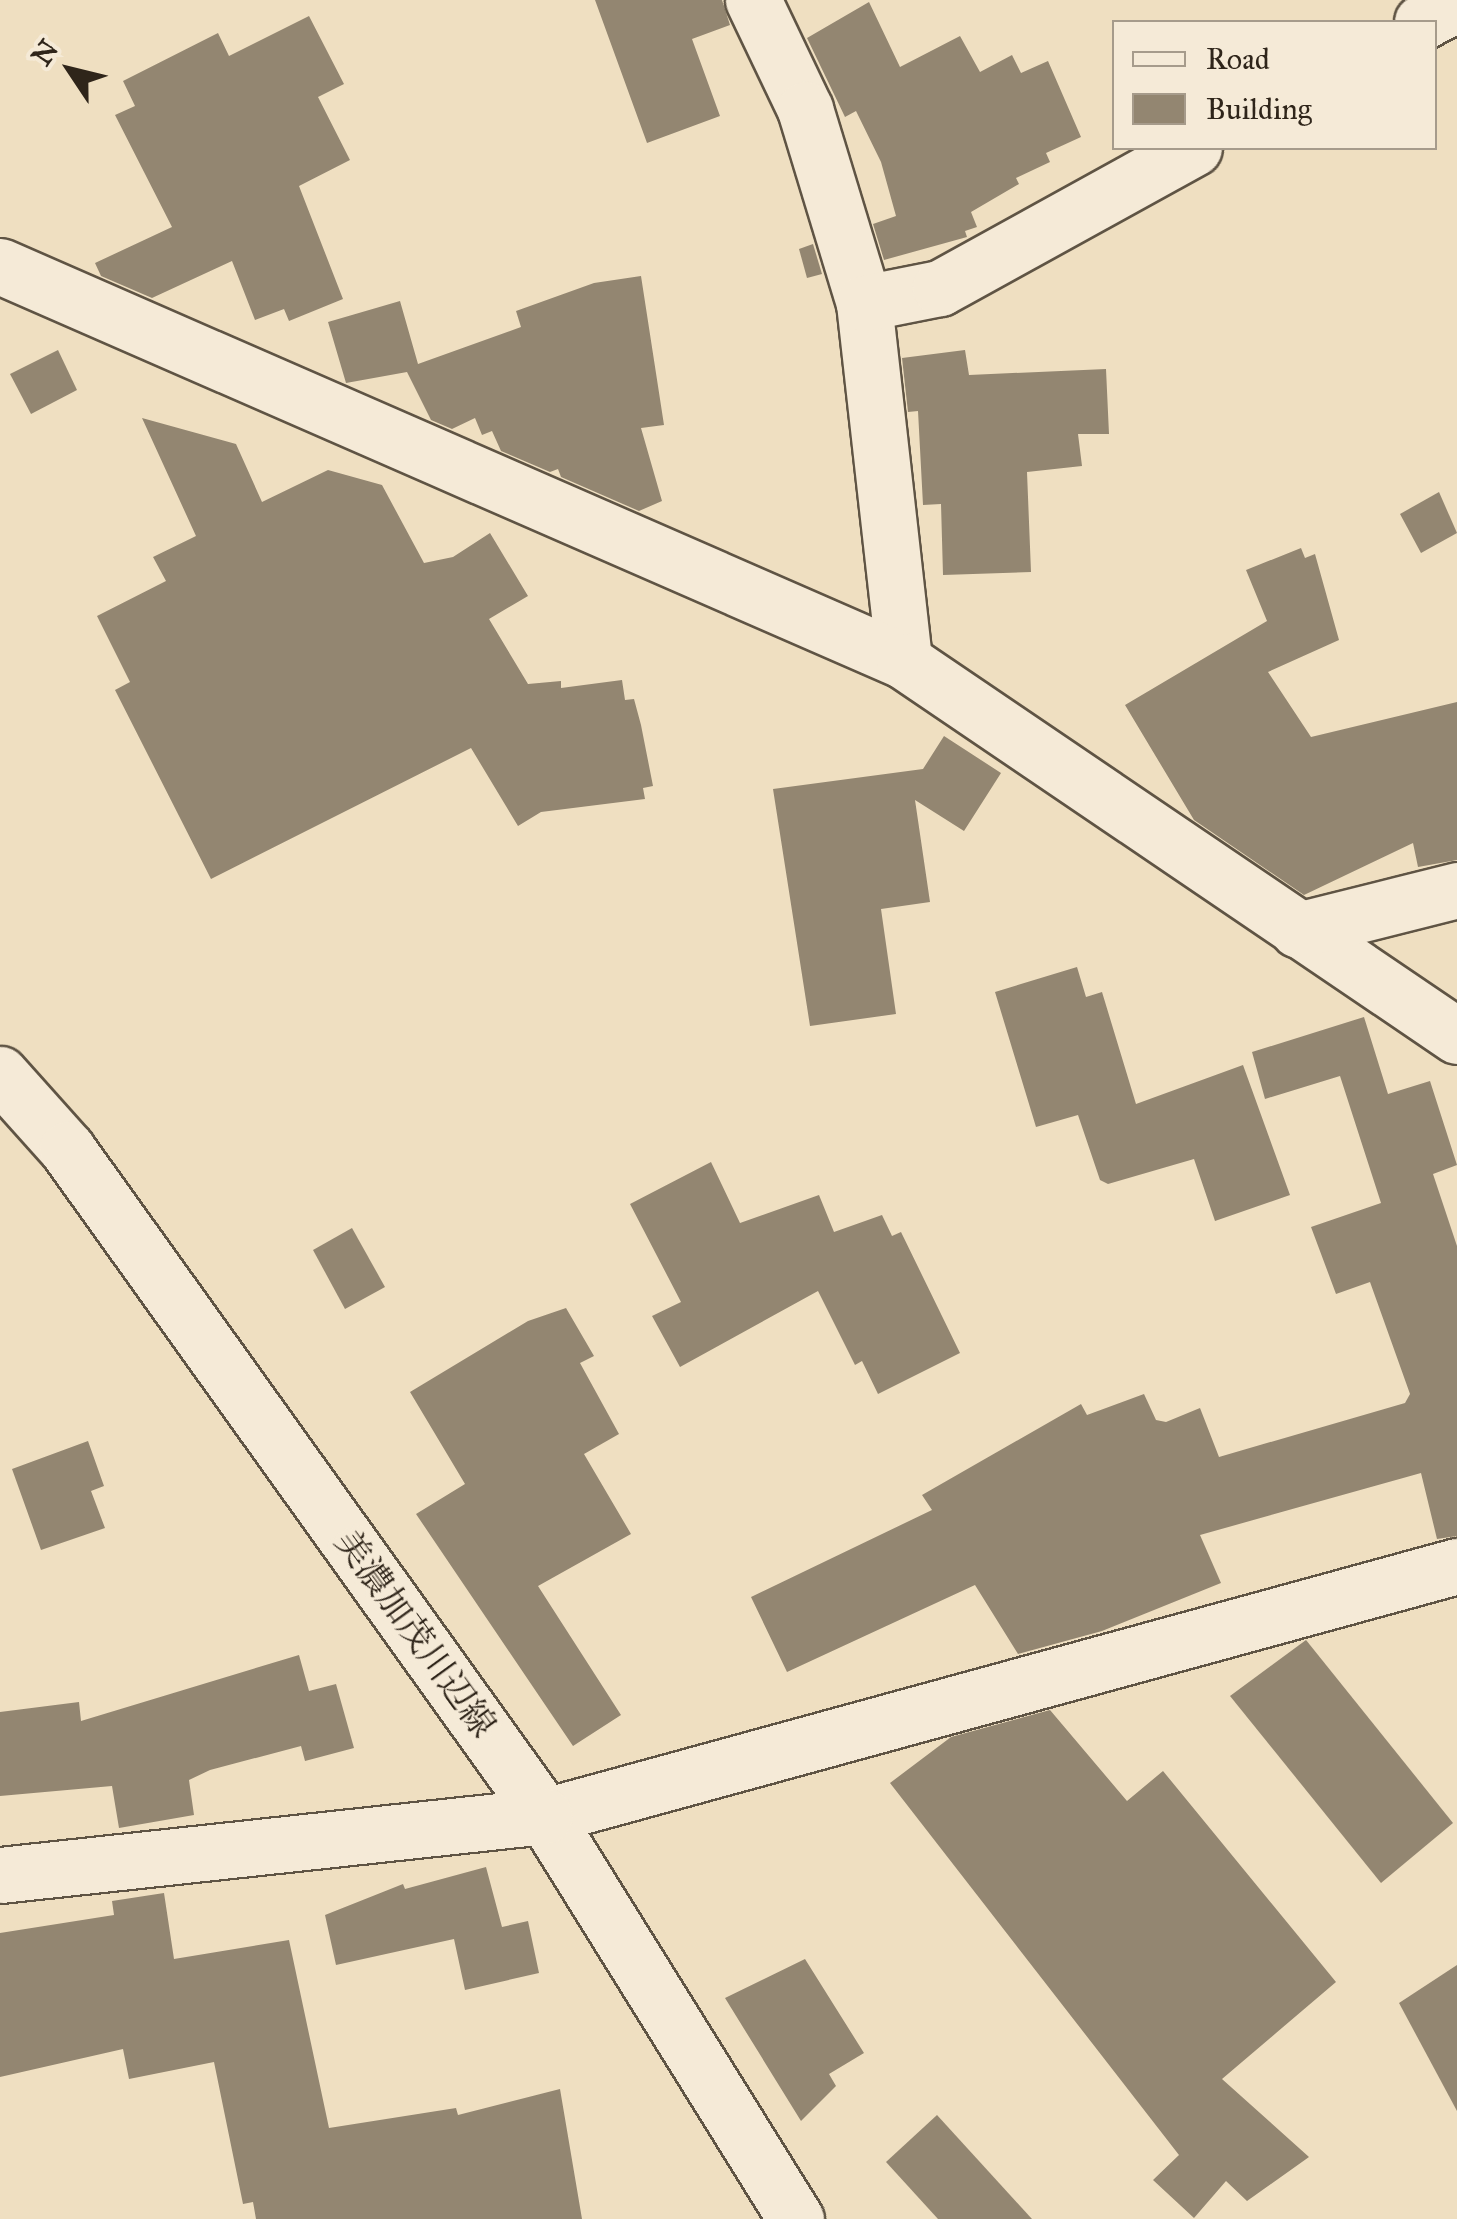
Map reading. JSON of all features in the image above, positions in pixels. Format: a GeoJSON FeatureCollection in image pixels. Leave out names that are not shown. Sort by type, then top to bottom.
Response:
{"type":"FeatureCollection","features":[{"type":"Feature","properties":{"kind":"street"},"geometry":{"type":"LineString","coordinates":[[754,0],[806,109],[864,303],[904,661]]}},
{"type":"Feature","properties":{"kind":"street"},"geometry":{"type":"LineString","coordinates":[[1426,20],[1457,3]]}},
{"type":"Feature","properties":{"kind":"street"},"geometry":{"type":"LineString","coordinates":[[864,303],[940,288],[1190,150]]}},
{"type":"Feature","properties":{"kind":"street"},"geometry":{"type":"LineString","coordinates":[[0,266],[904,661],[1457,1036]]}},
{"type":"Feature","properties":{"kind":"street"},"geometry":{"type":"LineString","coordinates":[[1298,930],[1457,890]]}},
{"type":"Feature","properties":{"kind":"street","name":"美濃加茂川辺線"},"geometry":{"type":"LineString","coordinates":[[0,1074],[68,1149],[545,1816],[796,2219]]}},
{"type":"Feature","properties":{"kind":"street"},"geometry":{"type":"LineString","coordinates":[[0,1876],[545,1816],[1457,1566]]}},
{"type":"Feature","properties":{"kind":"building"},"geometry":{"type":"Polygon","coordinates":[[[595,0],[722,0],[730,25],[692,39],[720,116],[647,143],[595,0]]]}},
{"type":"Feature","properties":{"kind":"building"},"geometry":{"type":"Polygon","coordinates":[[[869,2],[900,67],[960,36],[980,72],[1012,55],[1021,73],[1048,61],[1081,137],[1046,153],[1050,162],[1016,178],[1019,184],[971,212],[977,227],[965,231],[967,237],[884,260],[873,224],[896,216],[881,162],[856,111],[845,117],[807,38],[869,2]]]}},
{"type":"Feature","properties":{"kind":"building"},"geometry":{"type":"Polygon","coordinates":[[[309,16],[344,84],[318,97],[350,160],[299,186],[343,299],[289,321],[284,309],[255,320],[232,261],[152,298],[101,276],[95,263],[172,227],[115,115],[135,106],[123,81],[218,33],[229,56],[309,16]]]}},
{"type":"Feature","properties":{"kind":"building"},"geometry":{"type":"Polygon","coordinates":[[[813,244],[822,274],[807,278],[799,249],[813,244]]]}},
{"type":"Feature","properties":{"kind":"building"},"geometry":{"type":"Polygon","coordinates":[[[641,276],[664,425],[641,428],[662,501],[639,511],[561,477],[558,469],[550,472],[501,451],[492,431],[482,435],[475,418],[452,429],[431,420],[407,372],[346,383],[328,322],[400,301],[418,364],[521,327],[516,311],[594,283],[641,276]]]}},
{"type":"Feature","properties":{"kind":"building"},"geometry":{"type":"Polygon","coordinates":[[[58,350],[77,390],[31,414],[10,374],[58,350]]]}},
{"type":"Feature","properties":{"kind":"building"},"geometry":{"type":"Polygon","coordinates":[[[965,350],[969,375],[1106,369],[1109,434],[1078,434],[1082,466],[1027,472],[1031,572],[943,575],[941,504],[923,505],[918,411],[908,412],[902,358],[965,350]]]}},
{"type":"Feature","properties":{"kind":"building"},"geometry":{"type":"Polygon","coordinates":[[[142,418],[236,444],[262,502],[328,470],[382,485],[424,563],[453,557],[490,533],[528,596],[489,619],[528,684],[561,681],[561,688],[622,680],[625,700],[634,699],[653,786],[643,788],[645,799],[541,812],[518,826],[471,748],[211,879],[115,690],[130,682],[97,616],[166,581],[153,557],[196,536],[142,418]]]}},
{"type":"Feature","properties":{"kind":"building"},"geometry":{"type":"Polygon","coordinates":[[[1439,492],[1457,533],[1421,553],[1400,514],[1439,492]]]}},
{"type":"Feature","properties":{"kind":"building"},"geometry":{"type":"Polygon","coordinates":[[[1301,548],[1305,558],[1315,554],[1339,640],[1268,672],[1311,737],[1457,702],[1457,860],[1418,867],[1413,843],[1304,895],[1194,820],[1125,705],[1267,621],[1246,570],[1301,548]]]}},
{"type":"Feature","properties":{"kind":"building"},"geometry":{"type":"Polygon","coordinates":[[[944,736],[1001,773],[964,831],[915,800],[930,902],[881,909],[896,1014],[810,1026],[773,789],[923,769],[944,736]]]}},
{"type":"Feature","properties":{"kind":"building"},"geometry":{"type":"Polygon","coordinates":[[[1077,967],[1086,997],[1102,992],[1136,1104],[1243,1065],[1290,1195],[1215,1221],[1194,1159],[1108,1184],[1100,1180],[1078,1115],[1036,1127],[995,992],[1077,967]]]}},
{"type":"Feature","properties":{"kind":"building"},"geometry":{"type":"Polygon","coordinates":[[[1364,1017],[1388,1094],[1430,1081],[1457,1165],[1433,1174],[1457,1246],[1457,1536],[1437,1539],[1421,1473],[1200,1535],[1221,1583],[1102,1631],[1018,1654],[975,1585],[787,1672],[751,1597],[932,1510],[922,1495],[1081,1404],[1087,1415],[1144,1394],[1156,1420],[1166,1422],[1200,1408],[1219,1457],[1405,1403],[1410,1394],[1370,1282],[1336,1294],[1311,1227],[1381,1203],[1340,1076],[1265,1099],[1252,1052],[1364,1017]]]}},
{"type":"Feature","properties":{"kind":"building"},"geometry":{"type":"Polygon","coordinates":[[[711,1162],[740,1223],[819,1195],[834,1232],[882,1215],[892,1236],[901,1232],[960,1353],[878,1394],[862,1361],[855,1365],[818,1291],[680,1367],[652,1316],[681,1302],[630,1204],[711,1162]]]}},
{"type":"Feature","properties":{"kind":"building"},"geometry":{"type":"Polygon","coordinates":[[[352,1228],[385,1287],[345,1309],[313,1250],[352,1228]]]}},
{"type":"Feature","properties":{"kind":"building"},"geometry":{"type":"Polygon","coordinates":[[[566,1308],[594,1356],[580,1363],[619,1434],[584,1454],[631,1534],[538,1586],[621,1715],[573,1746],[416,1514],[465,1484],[410,1392],[528,1321],[566,1308]]]}},
{"type":"Feature","properties":{"kind":"building"},"geometry":{"type":"Polygon","coordinates":[[[88,1441],[104,1486],[91,1491],[105,1528],[41,1550],[12,1469],[88,1441]]]}},
{"type":"Feature","properties":{"kind":"building"},"geometry":{"type":"Polygon","coordinates":[[[1306,1640],[1453,1823],[1381,1883],[1230,1696],[1306,1640]]]}},
{"type":"Feature","properties":{"kind":"building"},"geometry":{"type":"Polygon","coordinates":[[[299,1655],[309,1691],[336,1684],[354,1748],[305,1761],[301,1746],[210,1770],[189,1780],[194,1815],[119,1828],[112,1786],[0,1796],[0,1712],[79,1702],[81,1721],[299,1655]]]}},
{"type":"Feature","properties":{"kind":"building"},"geometry":{"type":"Polygon","coordinates":[[[1050,1710],[1127,1801],[1163,1771],[1336,1982],[1222,2079],[1309,2157],[1247,2201],[1226,2181],[1194,2218],[1153,2180],[1179,2155],[890,1783],[951,1737],[1050,1710]]]}},
{"type":"Feature","properties":{"kind":"building"},"geometry":{"type":"Polygon","coordinates":[[[486,1867],[502,1927],[528,1921],[539,1973],[465,1990],[454,1939],[336,1965],[325,1915],[403,1884],[405,1889],[486,1867]]]}},
{"type":"Feature","properties":{"kind":"building"},"geometry":{"type":"Polygon","coordinates":[[[164,1893],[174,1959],[289,1940],[329,2128],[456,2108],[458,2115],[560,2089],[582,2219],[256,2219],[253,2202],[243,2204],[214,2062],[129,2079],[123,2049],[0,2077],[0,1933],[114,1915],[112,1901],[164,1893]]]}},
{"type":"Feature","properties":{"kind":"building"},"geometry":{"type":"Polygon","coordinates":[[[805,1959],[864,2053],[829,2074],[836,2086],[801,2121],[725,1998],[805,1959]]]}},
{"type":"Feature","properties":{"kind":"building"},"geometry":{"type":"Polygon","coordinates":[[[1457,1965],[1457,2111],[1399,2003],[1457,1965]]]}},
{"type":"Feature","properties":{"kind":"building"},"geometry":{"type":"Polygon","coordinates":[[[937,2115],[1032,2219],[938,2219],[886,2162],[937,2115]]]}}]}
